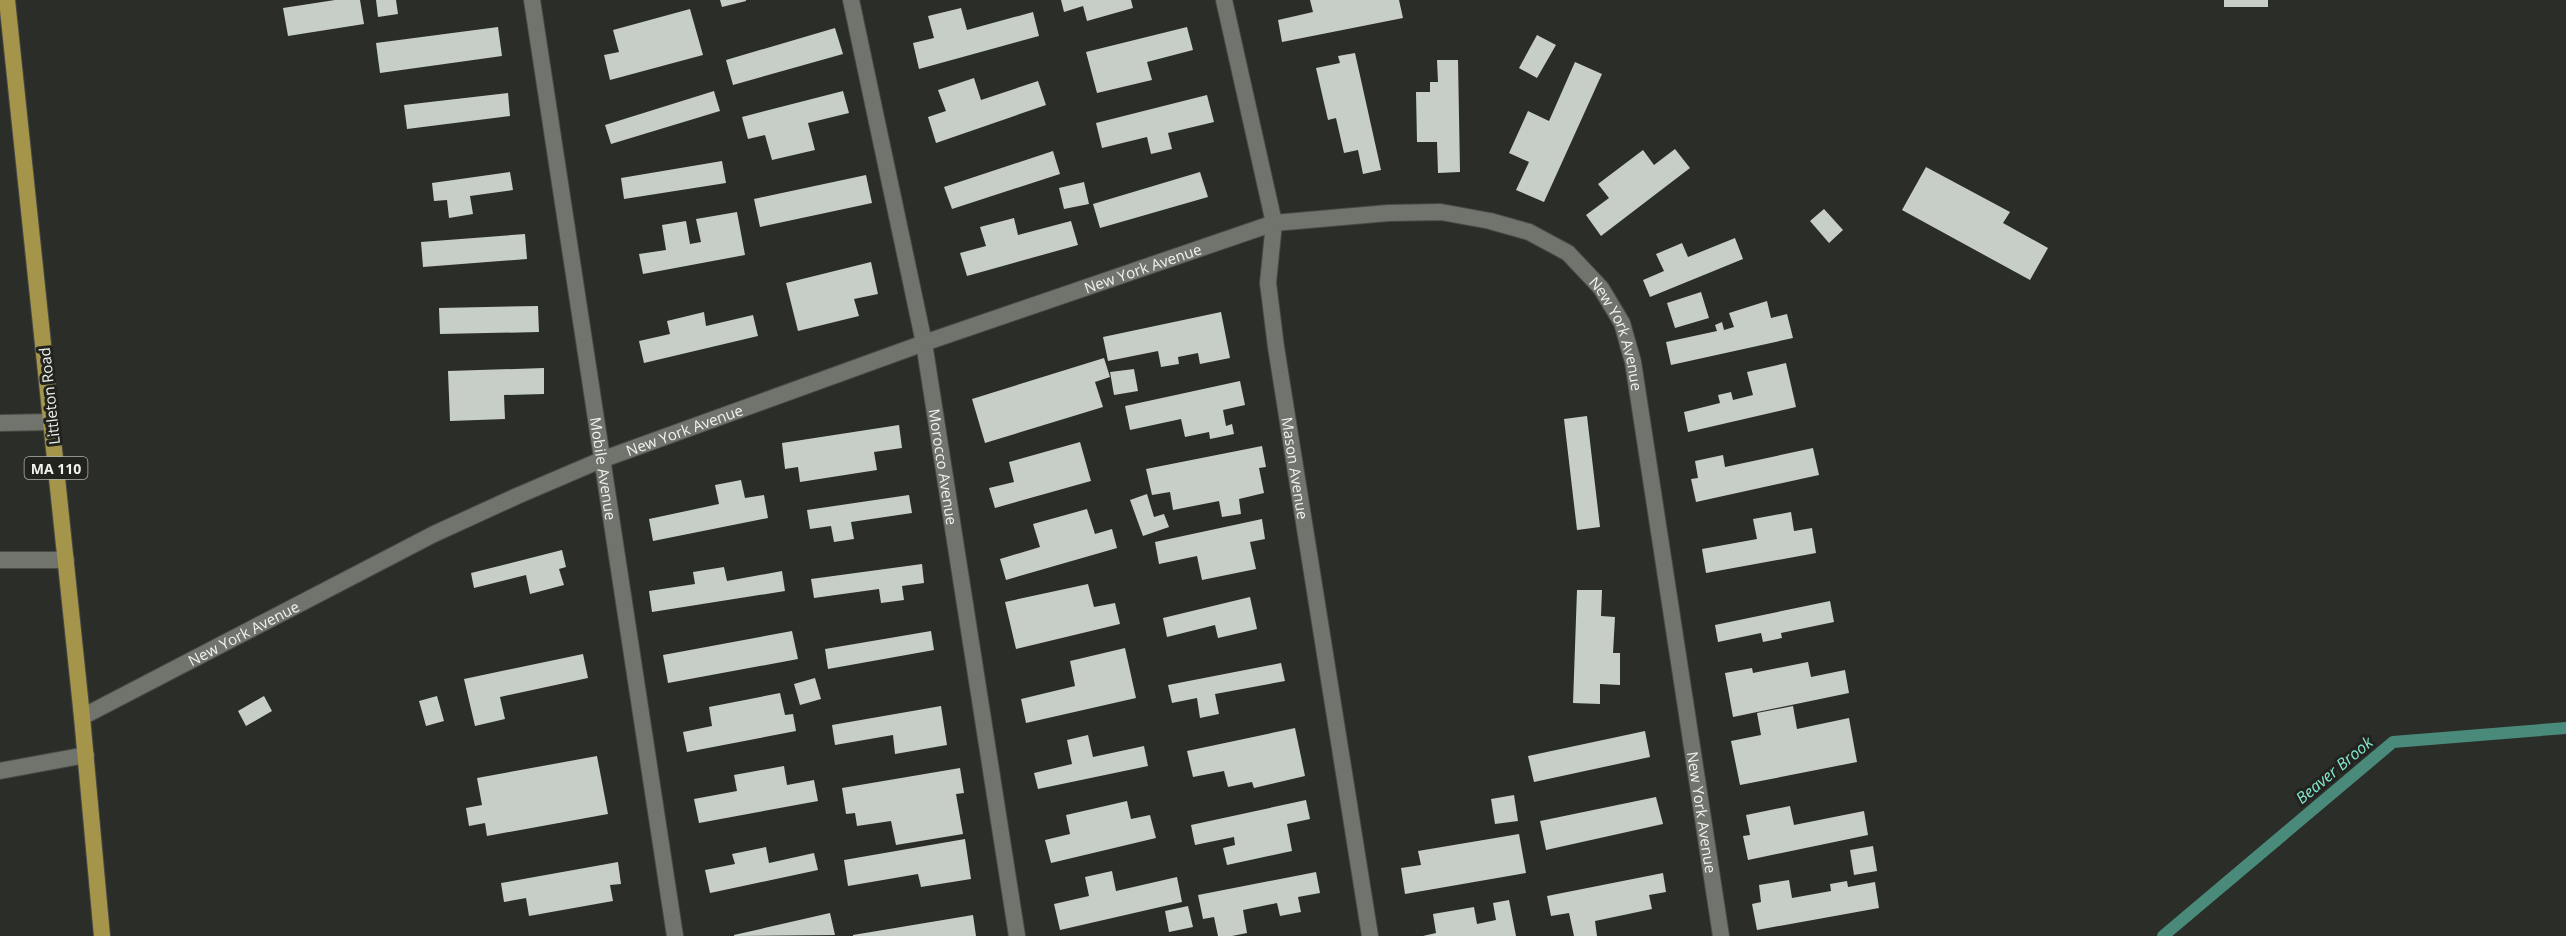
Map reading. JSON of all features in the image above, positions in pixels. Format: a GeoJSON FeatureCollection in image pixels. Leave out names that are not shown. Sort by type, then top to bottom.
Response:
{"type":"FeatureCollection","features":[{"type":"Feature","properties":{"kind":"main road","name":"Littleton Road"},"geometry":{"type":"LineString","coordinates":[[7,0],[86,755],[102,936]]}},
{"type":"Feature","properties":{"kind":"street","name":"Mobile Avenue"},"geometry":{"type":"LineString","coordinates":[[532,0],[675,936]]}},
{"type":"Feature","properties":{"kind":"street","name":"Morocco Avenue"},"geometry":{"type":"LineString","coordinates":[[851,0],[924,343],[1017,936]]}},
{"type":"Feature","properties":{"kind":"street","name":"Mason Avenue"},"geometry":{"type":"LineString","coordinates":[[1224,0],[1274,223],[1268,283],[1276,347],[1371,936]]}},
{"type":"Feature","properties":{"kind":"street","name":"New York Avenue"},"geometry":{"type":"LineString","coordinates":[[82,717],[434,534],[601,460],[924,343],[1274,223],[1388,213],[1441,212],[1490,221],[1529,232],[1568,253],[1601,288],[1622,323],[1633,362],[1721,936]]}},
{"type":"Feature","properties":{"kind":"street"},"geometry":{"type":"LineString","coordinates":[[0,423],[51,422]]}},
{"type":"Feature","properties":{"kind":"street"},"geometry":{"type":"LineString","coordinates":[[0,561],[66,560]]}},
{"type":"Feature","properties":{"kind":"street"},"geometry":{"type":"LineString","coordinates":[[0,771],[86,755]]}},
{"type":"Feature","properties":{"kind":"building"},"geometry":{"type":"Polygon","coordinates":[[[335,0],[360,0],[364,24],[288,36],[283,8],[335,0]]]}},
{"type":"Feature","properties":{"kind":"building"},"geometry":{"type":"Polygon","coordinates":[[[376,0],[396,0],[398,14],[378,17],[376,0]]]}},
{"type":"Feature","properties":{"kind":"building"},"geometry":{"type":"Polygon","coordinates":[[[720,0],[746,0],[746,1],[722,7],[720,0]]]}},
{"type":"Feature","properties":{"kind":"building"},"geometry":{"type":"Polygon","coordinates":[[[1061,0],[1131,0],[1133,8],[1087,21],[1083,6],[1064,12],[1061,0]]]}},
{"type":"Feature","properties":{"kind":"building"},"geometry":{"type":"Polygon","coordinates":[[[1310,0],[1399,0],[1403,18],[1282,42],[1278,20],[1313,12],[1310,0]]]}},
{"type":"Feature","properties":{"kind":"building"},"geometry":{"type":"Polygon","coordinates":[[[2224,0],[2268,0],[2268,7],[2224,7],[2224,0]]]}},
{"type":"Feature","properties":{"kind":"building"},"geometry":{"type":"Polygon","coordinates":[[[961,8],[967,30],[1033,12],[1039,36],[919,69],[913,43],[934,38],[928,16],[961,8]]]}},
{"type":"Feature","properties":{"kind":"building"},"geometry":{"type":"Polygon","coordinates":[[[690,9],[703,55],[610,80],[604,55],[619,52],[613,30],[690,9]]]}},
{"type":"Feature","properties":{"kind":"building"},"geometry":{"type":"Polygon","coordinates":[[[498,27],[502,56],[380,73],[376,43],[498,27]]]}},
{"type":"Feature","properties":{"kind":"building"},"geometry":{"type":"Polygon","coordinates":[[[1187,27],[1193,50],[1147,62],[1152,80],[1097,93],[1086,52],[1187,27]]]}},
{"type":"Feature","properties":{"kind":"building"},"geometry":{"type":"Polygon","coordinates":[[[835,28],[843,54],[733,85],[726,60],[835,28]]]}},
{"type":"Feature","properties":{"kind":"building"},"geometry":{"type":"Polygon","coordinates":[[[1537,35],[1556,45],[1537,78],[1519,68],[1537,35]]]}},
{"type":"Feature","properties":{"kind":"building"},"geometry":{"type":"Polygon","coordinates":[[[1355,53],[1381,170],[1363,174],[1358,150],[1344,153],[1336,118],[1328,120],[1316,68],[1340,63],[1338,56],[1355,53]]]}},
{"type":"Feature","properties":{"kind":"building"},"geometry":{"type":"Polygon","coordinates":[[[1437,60],[1458,60],[1460,172],[1438,173],[1437,142],[1417,142],[1416,92],[1430,92],[1430,82],[1438,82],[1437,60]]]}},
{"type":"Feature","properties":{"kind":"building"},"geometry":{"type":"Polygon","coordinates":[[[1575,62],[1602,74],[1544,202],[1516,190],[1529,162],[1509,153],[1528,111],[1549,121],[1575,62]]]}},
{"type":"Feature","properties":{"kind":"building"},"geometry":{"type":"Polygon","coordinates":[[[974,78],[981,100],[1038,81],[1046,105],[936,143],[928,117],[946,111],[938,90],[974,78]]]}},
{"type":"Feature","properties":{"kind":"building"},"geometry":{"type":"Polygon","coordinates":[[[714,91],[720,111],[611,144],[605,125],[714,91]]]}},
{"type":"Feature","properties":{"kind":"building"},"geometry":{"type":"Polygon","coordinates":[[[843,91],[849,113],[808,123],[815,150],[772,160],[765,135],[748,139],[742,117],[843,91]]]}},
{"type":"Feature","properties":{"kind":"building"},"geometry":{"type":"Polygon","coordinates":[[[508,93],[510,116],[407,129],[404,105],[508,93]]]}},
{"type":"Feature","properties":{"kind":"building"},"geometry":{"type":"Polygon","coordinates":[[[1207,95],[1214,122],[1168,133],[1172,149],[1151,154],[1147,137],[1102,148],[1096,123],[1207,95]]]}},
{"type":"Feature","properties":{"kind":"building"},"geometry":{"type":"Polygon","coordinates":[[[1675,149],[1690,168],[1601,236],[1586,215],[1609,198],[1598,184],[1643,150],[1654,165],[1675,149]]]}},
{"type":"Feature","properties":{"kind":"building"},"geometry":{"type":"Polygon","coordinates":[[[1053,151],[1060,174],[952,209],[944,187],[1053,151]]]}},
{"type":"Feature","properties":{"kind":"building"},"geometry":{"type":"Polygon","coordinates":[[[722,161],[726,183],[624,199],[621,178],[722,161]]]}},
{"type":"Feature","properties":{"kind":"building"},"geometry":{"type":"Polygon","coordinates":[[[1926,167],[2010,212],[2003,223],[2048,248],[2030,280],[1902,210],[1926,167]]]}},
{"type":"Feature","properties":{"kind":"building"},"geometry":{"type":"Polygon","coordinates":[[[510,172],[513,190],[470,196],[473,214],[449,218],[447,200],[434,201],[432,183],[510,172]]]}},
{"type":"Feature","properties":{"kind":"building"},"geometry":{"type":"Polygon","coordinates":[[[1200,172],[1208,197],[1100,228],[1093,204],[1200,172]]]}},
{"type":"Feature","properties":{"kind":"building"},"geometry":{"type":"Polygon","coordinates":[[[866,175],[872,203],[760,227],[754,199],[866,175]]]}},
{"type":"Feature","properties":{"kind":"building"},"geometry":{"type":"Polygon","coordinates":[[[1084,182],[1089,204],[1064,209],[1059,188],[1084,182]]]}},
{"type":"Feature","properties":{"kind":"building"},"geometry":{"type":"Polygon","coordinates":[[[1824,209],[1843,230],[1829,243],[1810,221],[1824,209]]]}},
{"type":"Feature","properties":{"kind":"building"},"geometry":{"type":"Polygon","coordinates":[[[737,212],[745,255],[643,274],[639,254],[666,250],[662,225],[686,221],[690,244],[701,242],[696,219],[737,212]]]}},
{"type":"Feature","properties":{"kind":"building"},"geometry":{"type":"Polygon","coordinates":[[[1014,218],[1018,235],[1071,221],[1078,245],[967,276],[960,253],[986,246],[980,227],[1014,218]]]}},
{"type":"Feature","properties":{"kind":"building"},"geometry":{"type":"Polygon","coordinates":[[[525,234],[527,259],[423,267],[421,242],[525,234]]]}},
{"type":"Feature","properties":{"kind":"building"},"geometry":{"type":"Polygon","coordinates":[[[1735,238],[1743,259],[1650,297],[1643,280],[1664,271],[1656,254],[1682,243],[1688,257],[1735,238]]]}},
{"type":"Feature","properties":{"kind":"building"},"geometry":{"type":"Polygon","coordinates":[[[871,262],[878,294],[854,299],[859,316],[798,331],[786,283],[871,262]]]}},
{"type":"Feature","properties":{"kind":"building"},"geometry":{"type":"Polygon","coordinates":[[[1701,292],[1709,318],[1675,328],[1667,303],[1701,292]]]}},
{"type":"Feature","properties":{"kind":"building"},"geometry":{"type":"Polygon","coordinates":[[[1767,301],[1771,318],[1787,314],[1793,338],[1671,365],[1666,342],[1717,331],[1715,325],[1722,322],[1724,330],[1734,327],[1729,313],[1767,301]]]}},
{"type":"Feature","properties":{"kind":"building"},"geometry":{"type":"Polygon","coordinates":[[[538,306],[539,332],[440,334],[439,308],[538,306]]]}},
{"type":"Feature","properties":{"kind":"building"},"geometry":{"type":"Polygon","coordinates":[[[704,312],[706,326],[753,315],[758,336],[644,363],[639,341],[670,334],[667,321],[704,312]]]}},
{"type":"Feature","properties":{"kind":"building"},"geometry":{"type":"Polygon","coordinates":[[[1221,312],[1230,358],[1200,364],[1198,353],[1178,357],[1179,364],[1161,367],[1158,351],[1108,361],[1103,337],[1221,312]]]}},
{"type":"Feature","properties":{"kind":"building"},"geometry":{"type":"Polygon","coordinates":[[[1104,358],[1110,377],[1095,382],[1103,407],[985,443],[972,399],[1104,358]]]}},
{"type":"Feature","properties":{"kind":"building"},"geometry":{"type":"Polygon","coordinates":[[[1786,363],[1796,407],[1688,432],[1684,412],[1720,403],[1718,395],[1731,392],[1733,400],[1753,395],[1747,372],[1786,363]]]}},
{"type":"Feature","properties":{"kind":"building"},"geometry":{"type":"Polygon","coordinates":[[[544,368],[544,394],[504,395],[505,419],[450,421],[448,371],[544,368]]]}},
{"type":"Feature","properties":{"kind":"building"},"geometry":{"type":"Polygon","coordinates":[[[1134,369],[1138,391],[1114,395],[1110,372],[1134,369]]]}},
{"type":"Feature","properties":{"kind":"building"},"geometry":{"type":"Polygon","coordinates":[[[1240,381],[1245,405],[1223,410],[1226,426],[1232,424],[1234,434],[1210,439],[1209,432],[1185,437],[1181,419],[1130,430],[1125,406],[1240,381]]]}},
{"type":"Feature","properties":{"kind":"building"},"geometry":{"type":"Polygon","coordinates":[[[1587,416],[1600,527],[1577,530],[1564,419],[1587,416]]]}},
{"type":"Feature","properties":{"kind":"building"},"geometry":{"type":"Polygon","coordinates":[[[899,425],[902,448],[874,452],[877,470],[800,482],[798,467],[785,469],[782,443],[899,425]]]}},
{"type":"Feature","properties":{"kind":"building"},"geometry":{"type":"Polygon","coordinates":[[[1080,442],[1091,481],[995,508],[989,488],[1014,482],[1009,462],[1080,442]]]}},
{"type":"Feature","properties":{"kind":"building"},"geometry":{"type":"Polygon","coordinates":[[[1262,446],[1266,467],[1259,468],[1264,493],[1239,499],[1241,514],[1222,517],[1219,501],[1173,510],[1170,492],[1152,495],[1146,469],[1262,446]]]}},
{"type":"Feature","properties":{"kind":"building"},"geometry":{"type":"Polygon","coordinates":[[[1813,448],[1819,475],[1696,502],[1691,479],[1698,478],[1695,461],[1723,455],[1725,467],[1813,448]]]}},
{"type":"Feature","properties":{"kind":"building"},"geometry":{"type":"Polygon","coordinates":[[[741,480],[745,498],[764,495],[768,518],[653,541],[649,519],[719,504],[715,485],[741,480]]]}},
{"type":"Feature","properties":{"kind":"building"},"geometry":{"type":"Polygon","coordinates":[[[1147,494],[1154,517],[1164,514],[1169,527],[1143,536],[1130,500],[1147,494]]]}},
{"type":"Feature","properties":{"kind":"building"},"geometry":{"type":"Polygon","coordinates":[[[909,495],[912,513],[851,522],[854,539],[834,542],[831,526],[810,529],[807,510],[909,495]]]}},
{"type":"Feature","properties":{"kind":"building"},"geometry":{"type":"Polygon","coordinates":[[[1087,509],[1095,534],[1112,529],[1117,548],[1006,580],[1000,559],[1040,547],[1033,524],[1087,509]]]}},
{"type":"Feature","properties":{"kind":"building"},"geometry":{"type":"Polygon","coordinates":[[[1791,512],[1794,531],[1812,528],[1816,553],[1706,573],[1702,549],[1757,539],[1753,519],[1791,512]]]}},
{"type":"Feature","properties":{"kind":"building"},"geometry":{"type":"Polygon","coordinates":[[[1262,519],[1265,539],[1250,542],[1256,569],[1202,580],[1197,556],[1159,564],[1155,542],[1262,519]]]}},
{"type":"Feature","properties":{"kind":"building"},"geometry":{"type":"Polygon","coordinates":[[[562,550],[566,567],[559,569],[564,585],[530,594],[526,575],[474,588],[471,573],[562,550]]]}},
{"type":"Feature","properties":{"kind":"building"},"geometry":{"type":"Polygon","coordinates":[[[922,564],[924,583],[902,586],[904,600],[881,603],[879,589],[814,598],[811,579],[922,564]]]}},
{"type":"Feature","properties":{"kind":"building"},"geometry":{"type":"Polygon","coordinates":[[[724,567],[727,581],[782,571],[785,591],[652,612],[649,591],[695,584],[693,572],[724,567]]]}},
{"type":"Feature","properties":{"kind":"building"},"geometry":{"type":"Polygon","coordinates":[[[1088,584],[1094,607],[1115,603],[1120,624],[1016,649],[1005,602],[1088,584]]]}},
{"type":"Feature","properties":{"kind":"building"},"geometry":{"type":"Polygon","coordinates":[[[1577,590],[1602,590],[1601,616],[1615,617],[1613,653],[1620,653],[1620,685],[1600,684],[1600,704],[1573,703],[1577,590]]]}},
{"type":"Feature","properties":{"kind":"building"},"geometry":{"type":"Polygon","coordinates":[[[1250,597],[1257,629],[1218,638],[1215,625],[1167,637],[1163,618],[1250,597]]]}},
{"type":"Feature","properties":{"kind":"building"},"geometry":{"type":"Polygon","coordinates":[[[1830,601],[1834,622],[1781,633],[1782,638],[1763,642],[1761,633],[1718,642],[1715,625],[1830,601]]]}},
{"type":"Feature","properties":{"kind":"building"},"geometry":{"type":"Polygon","coordinates":[[[792,631],[798,659],[668,683],[663,655],[792,631]]]}},
{"type":"Feature","properties":{"kind":"building"},"geometry":{"type":"Polygon","coordinates":[[[931,631],[934,650],[828,669],[825,649],[931,631]]]}},
{"type":"Feature","properties":{"kind":"building"},"geometry":{"type":"Polygon","coordinates":[[[1125,648],[1136,698],[1026,723],[1021,699],[1075,686],[1070,661],[1125,648]]]}},
{"type":"Feature","properties":{"kind":"building"},"geometry":{"type":"Polygon","coordinates":[[[583,654],[588,678],[500,697],[505,719],[475,726],[464,679],[583,654]]]}},
{"type":"Feature","properties":{"kind":"building"},"geometry":{"type":"Polygon","coordinates":[[[1808,662],[1811,677],[1845,670],[1849,693],[1733,717],[1725,673],[1752,668],[1753,673],[1808,662]]]}},
{"type":"Feature","properties":{"kind":"building"},"geometry":{"type":"Polygon","coordinates":[[[1281,663],[1285,681],[1215,694],[1219,714],[1200,718],[1197,698],[1172,703],[1168,685],[1281,663]]]}},
{"type":"Feature","properties":{"kind":"building"},"geometry":{"type":"Polygon","coordinates":[[[815,678],[821,699],[800,705],[794,684],[815,678]]]}},
{"type":"Feature","properties":{"kind":"building"},"geometry":{"type":"Polygon","coordinates":[[[780,693],[785,715],[793,714],[796,731],[687,752],[683,732],[712,726],[709,707],[780,693]]]}},
{"type":"Feature","properties":{"kind":"building"},"geometry":{"type":"Polygon","coordinates":[[[264,696],[272,711],[246,726],[238,711],[264,696]]]}},
{"type":"Feature","properties":{"kind":"building"},"geometry":{"type":"Polygon","coordinates":[[[437,696],[444,721],[426,726],[419,701],[437,696]]]}},
{"type":"Feature","properties":{"kind":"building"},"geometry":{"type":"Polygon","coordinates":[[[941,706],[947,745],[895,754],[893,735],[835,745],[832,725],[941,706]]]}},
{"type":"Feature","properties":{"kind":"building"},"geometry":{"type":"Polygon","coordinates":[[[1793,706],[1797,729],[1849,718],[1857,762],[1740,785],[1731,741],[1761,735],[1757,713],[1793,706]]]}},
{"type":"Feature","properties":{"kind":"building"},"geometry":{"type":"Polygon","coordinates":[[[1295,728],[1305,776],[1254,788],[1252,782],[1228,787],[1224,771],[1193,777],[1187,751],[1295,728]]]}},
{"type":"Feature","properties":{"kind":"building"},"geometry":{"type":"Polygon","coordinates":[[[1645,731],[1650,757],[1534,782],[1528,756],[1645,731]]]}},
{"type":"Feature","properties":{"kind":"building"},"geometry":{"type":"Polygon","coordinates":[[[1088,735],[1093,757],[1144,746],[1148,766],[1038,789],[1034,773],[1072,764],[1067,740],[1088,735]]]}},
{"type":"Feature","properties":{"kind":"building"},"geometry":{"type":"Polygon","coordinates":[[[597,756],[608,814],[487,836],[485,823],[469,826],[466,808],[482,805],[477,778],[597,756]]]}},
{"type":"Feature","properties":{"kind":"building"},"geometry":{"type":"Polygon","coordinates":[[[784,766],[787,785],[814,780],[818,801],[699,823],[694,799],[737,791],[734,775],[784,766]]]}},
{"type":"Feature","properties":{"kind":"building"},"geometry":{"type":"Polygon","coordinates":[[[960,768],[964,793],[956,794],[963,834],[896,845],[891,821],[857,826],[855,813],[846,814],[842,788],[960,768]]]}},
{"type":"Feature","properties":{"kind":"building"},"geometry":{"type":"Polygon","coordinates":[[[1514,795],[1518,821],[1495,824],[1491,799],[1514,795]]]}},
{"type":"Feature","properties":{"kind":"building"},"geometry":{"type":"Polygon","coordinates":[[[1656,797],[1663,824],[1546,850],[1540,821],[1656,797]]]}},
{"type":"Feature","properties":{"kind":"building"},"geometry":{"type":"Polygon","coordinates":[[[1306,800],[1310,819],[1287,824],[1292,851],[1227,865],[1223,848],[1235,845],[1234,837],[1195,845],[1191,825],[1306,800]]]}},
{"type":"Feature","properties":{"kind":"building"},"geometry":{"type":"Polygon","coordinates":[[[1127,801],[1131,819],[1150,815],[1156,838],[1051,863],[1045,840],[1070,834],[1066,815],[1127,801]]]}},
{"type":"Feature","properties":{"kind":"building"},"geometry":{"type":"Polygon","coordinates":[[[1790,806],[1794,825],[1864,811],[1868,835],[1748,860],[1743,836],[1750,835],[1746,815],[1790,806]]]}},
{"type":"Feature","properties":{"kind":"building"},"geometry":{"type":"Polygon","coordinates":[[[1519,834],[1526,873],[1405,894],[1401,868],[1421,865],[1418,851],[1519,834]]]}},
{"type":"Feature","properties":{"kind":"building"},"geometry":{"type":"Polygon","coordinates":[[[965,839],[971,879],[921,887],[918,874],[848,886],[844,860],[965,839]]]}},
{"type":"Feature","properties":{"kind":"building"},"geometry":{"type":"Polygon","coordinates":[[[1873,846],[1877,871],[1854,875],[1850,850],[1873,846]]]}},
{"type":"Feature","properties":{"kind":"building"},"geometry":{"type":"Polygon","coordinates":[[[766,847],[769,863],[814,853],[818,870],[710,893],[705,870],[735,864],[732,854],[766,847]]]}},
{"type":"Feature","properties":{"kind":"building"},"geometry":{"type":"Polygon","coordinates":[[[618,862],[621,884],[610,885],[613,901],[529,916],[526,898],[504,902],[501,883],[618,862]]]}},
{"type":"Feature","properties":{"kind":"building"},"geometry":{"type":"Polygon","coordinates":[[[1112,871],[1116,891],[1177,877],[1182,902],[1060,930],[1054,904],[1089,896],[1085,877],[1112,871]]]}},
{"type":"Feature","properties":{"kind":"building"},"geometry":{"type":"Polygon","coordinates":[[[1316,872],[1320,893],[1298,897],[1301,912],[1280,916],[1277,903],[1243,910],[1247,933],[1232,936],[1218,936],[1214,917],[1203,919],[1198,895],[1316,872]]]}},
{"type":"Feature","properties":{"kind":"building"},"geometry":{"type":"Polygon","coordinates":[[[1663,873],[1666,892],[1649,895],[1652,909],[1595,921],[1597,936],[1574,936],[1569,913],[1551,916],[1547,896],[1663,873]]]}},
{"type":"Feature","properties":{"kind":"building"},"geometry":{"type":"Polygon","coordinates":[[[1789,880],[1792,898],[1831,891],[1830,884],[1847,881],[1848,887],[1875,882],[1879,908],[1757,930],[1752,904],[1761,902],[1759,885],[1789,880]]]}},
{"type":"Feature","properties":{"kind":"building"},"geometry":{"type":"Polygon","coordinates":[[[1509,900],[1516,936],[1423,936],[1436,933],[1433,914],[1474,907],[1477,924],[1496,920],[1493,903],[1509,900]]]}},
{"type":"Feature","properties":{"kind":"building"},"geometry":{"type":"Polygon","coordinates":[[[1188,906],[1193,927],[1169,932],[1165,911],[1188,906]]]}},
{"type":"Feature","properties":{"kind":"building"},"geometry":{"type":"Polygon","coordinates":[[[830,913],[835,935],[734,936],[734,935],[830,913]]]}},
{"type":"Feature","properties":{"kind":"building"},"geometry":{"type":"Polygon","coordinates":[[[973,915],[976,936],[853,936],[853,935],[973,915]]]}},
{"type":"Feature","properties":{"kind":"waterway","name":"Beaver Brook"},"geometry":{"type":"LineString","coordinates":[[2163,936],[2393,742],[2566,728]]}}]}
